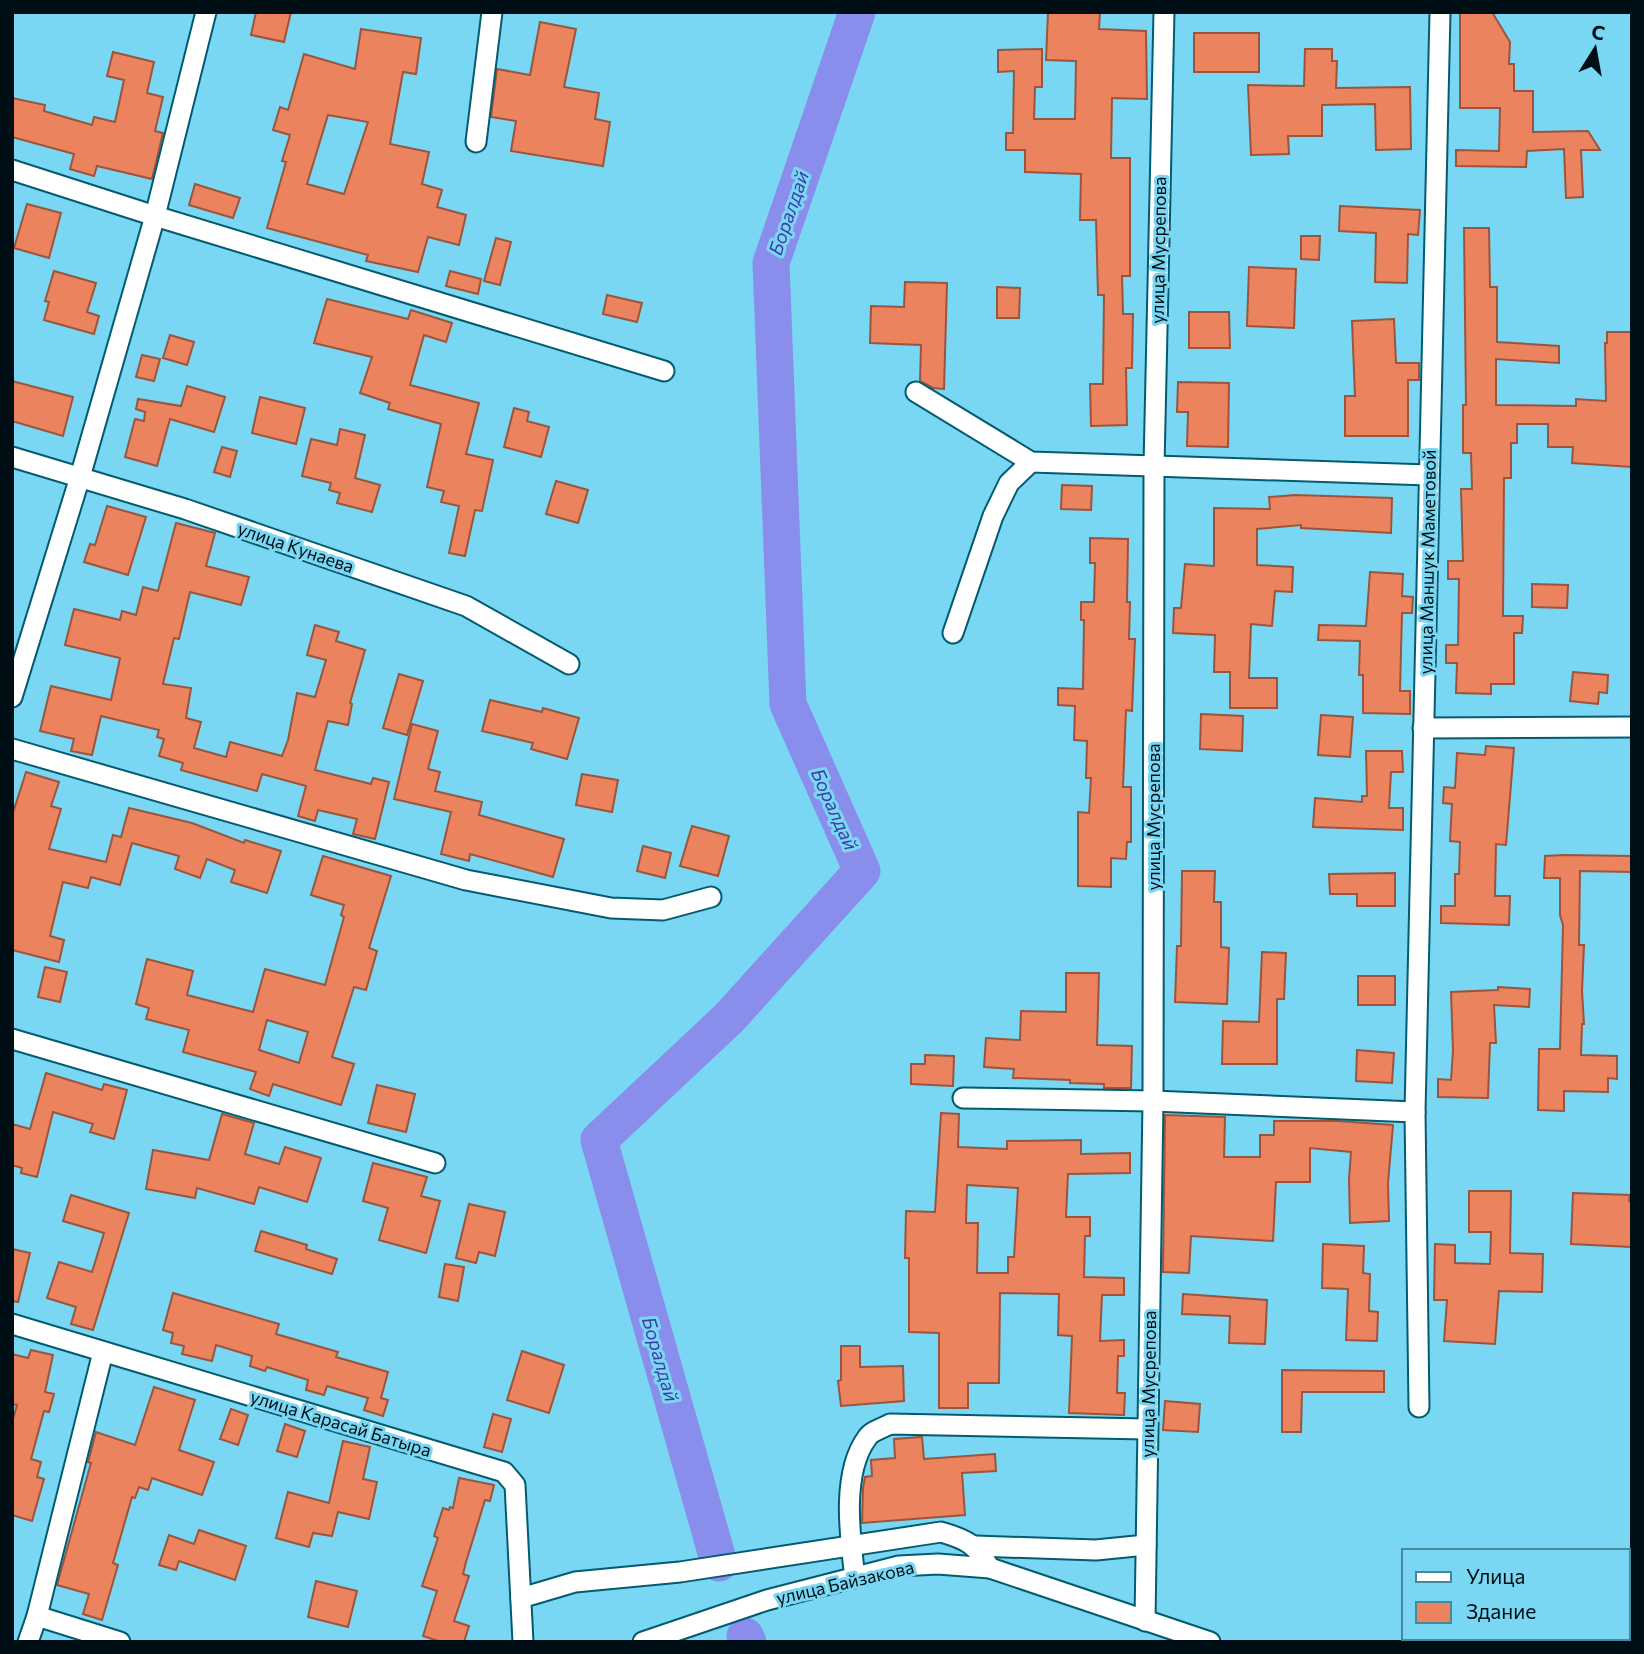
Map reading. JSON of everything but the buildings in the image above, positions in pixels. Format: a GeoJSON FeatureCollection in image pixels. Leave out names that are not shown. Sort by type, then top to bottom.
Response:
{"type":"FeatureCollection","features":[{"type":"Feature","properties":{"kind":"street"},"geometry":{"type":"LineString","coordinates":[[12,697],[80,477],[155,216],[206,12]]}},
{"type":"Feature","properties":{"kind":"street"},"geometry":{"type":"LineString","coordinates":[[476,142],[492,12]]}},
{"type":"Feature","properties":{"kind":"street","name":"улица Мусрепова"},"geometry":{"type":"LineString","coordinates":[[1145,1621],[1153,1101],[1154,466],[1164,12]]}},
{"type":"Feature","properties":{"kind":"street","name":"улица Маншук Маметовой"},"geometry":{"type":"LineString","coordinates":[[1419,1407],[1415,1112],[1440,12]]}},
{"type":"Feature","properties":{"kind":"street"},"geometry":{"type":"LineString","coordinates":[[12,170],[664,370]]}},
{"type":"Feature","properties":{"kind":"street"},"geometry":{"type":"LineString","coordinates":[[916,392],[1031,462],[1429,475]]}},
{"type":"Feature","properties":{"kind":"street","name":"улица Кунаева"},"geometry":{"type":"LineString","coordinates":[[12,457],[185,509],[466,606],[569,664]]}},
{"type":"Feature","properties":{"kind":"street"},"geometry":{"type":"LineString","coordinates":[[953,633],[993,516],[1009,483],[1031,462]]}},
{"type":"Feature","properties":{"kind":"street"},"geometry":{"type":"LineString","coordinates":[[1423,727],[1632,727]]}},
{"type":"Feature","properties":{"kind":"street"},"geometry":{"type":"LineString","coordinates":[[12,749],[466,880],[611,908],[663,910],[711,897]]}},
{"type":"Feature","properties":{"kind":"street"},"geometry":{"type":"LineString","coordinates":[[12,1039],[435,1163]]}},
{"type":"Feature","properties":{"kind":"street"},"geometry":{"type":"LineString","coordinates":[[963,1098],[1153,1101],[1415,1112]]}},
{"type":"Feature","properties":{"kind":"street","name":"улица Карасай Батыра"},"geometry":{"type":"LineString","coordinates":[[12,1324],[504,1472],[514,1485],[523,1642]]}},
{"type":"Feature","properties":{"kind":"street"},"geometry":{"type":"LineString","coordinates":[[28,1642],[37,1616],[103,1352]]}},
{"type":"Feature","properties":{"kind":"street"},"geometry":{"type":"LineString","coordinates":[[855,1578],[850,1528],[852,1465],[868,1435],[890,1424],[1147,1429]]}},
{"type":"Feature","properties":{"kind":"street"},"geometry":{"type":"LineString","coordinates":[[521,1598],[575,1582],[680,1572],[941,1532],[960,1537],[976,1546],[1096,1550],[1146,1545]]}},
{"type":"Feature","properties":{"kind":"street"},"geometry":{"type":"LineString","coordinates":[[976,1546],[990,1568]]}},
{"type":"Feature","properties":{"kind":"street","name":"улица Байзакова"},"geometry":{"type":"LineString","coordinates":[[643,1642],[767,1600],[899,1566],[938,1563],[990,1568],[1210,1642]]}},
{"type":"Feature","properties":{"kind":"street"},"geometry":{"type":"LineString","coordinates":[[37,1616],[120,1642]]}},
{"type":"Feature","properties":{"kind":"waterway","name":"Боралдай"},"geometry":{"type":"LineString","coordinates":[[713,1542],[719,1563],[599,1140],[729,1018],[862,871],[788,704],[771,263],[857,12]]}},
{"type":"Feature","properties":{"kind":"waterway","name":"Боралдай"},"geometry":{"type":"LineString","coordinates":[[745,1636],[748,1642]]}}]}
